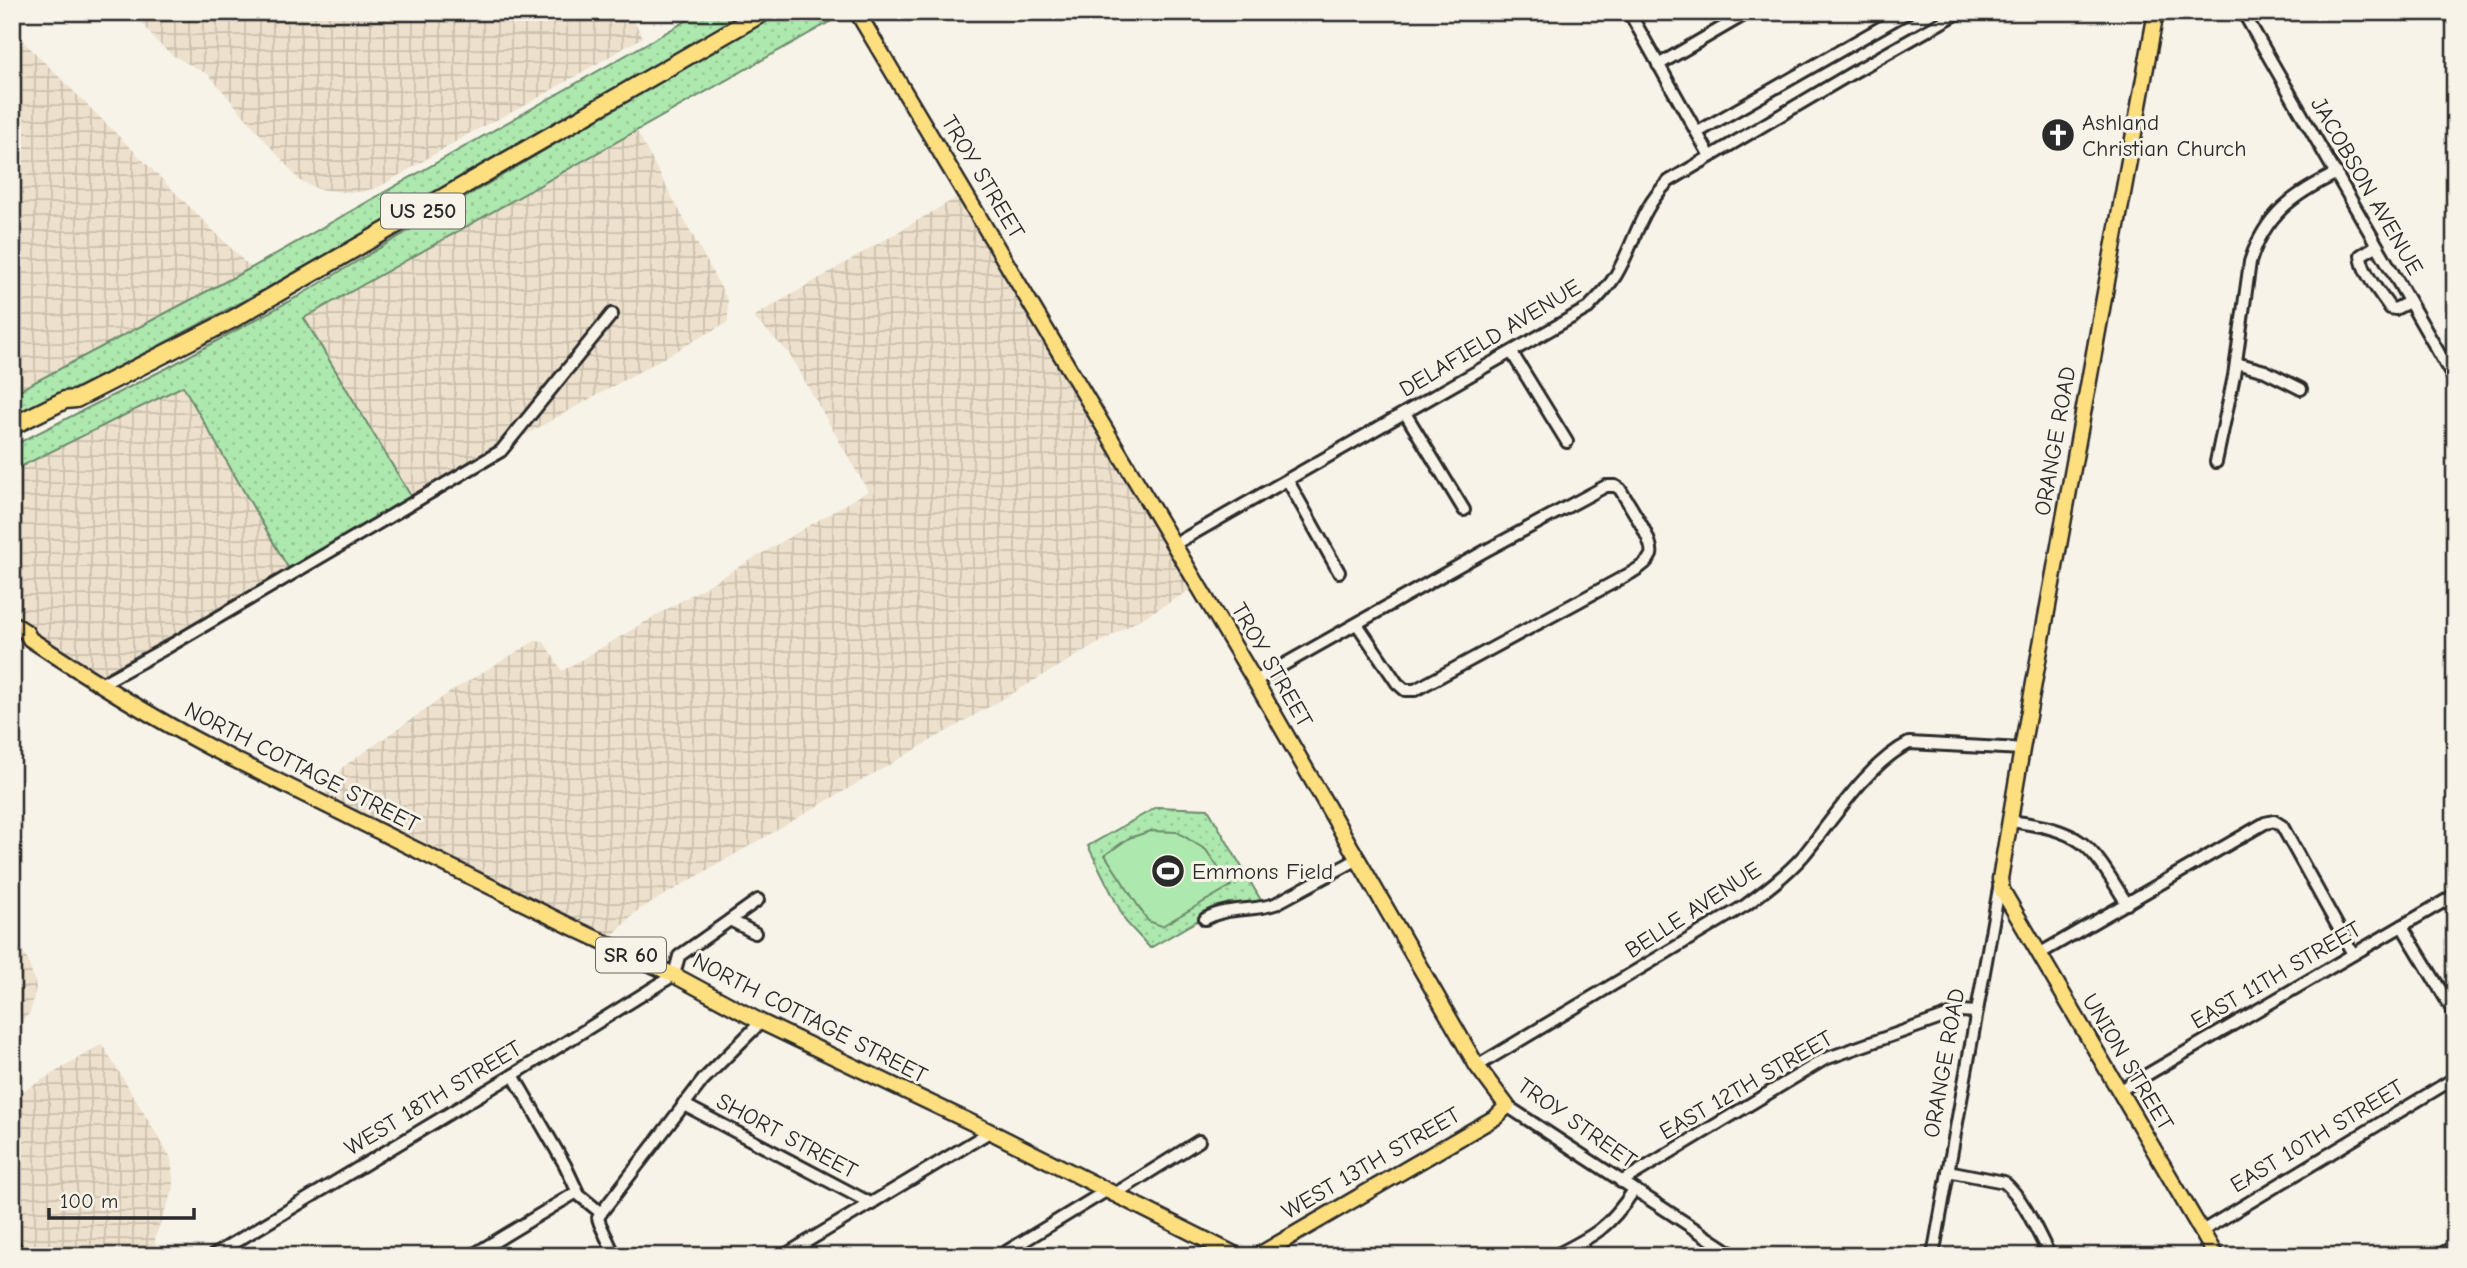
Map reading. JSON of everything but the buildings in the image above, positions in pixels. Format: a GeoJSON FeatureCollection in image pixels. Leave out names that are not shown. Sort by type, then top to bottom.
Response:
{"type":"FeatureCollection","features":[{"type":"Feature","properties":{"kind":"highway","name":"US 250"},"geometry":{"type":"LineString","coordinates":[[12,426],[65,400],[76,399],[233,319],[764,12]]}},
{"type":"Feature","properties":{"kind":"highway","name":"US 250"},"geometry":{"type":"LineString","coordinates":[[12,437],[72,408],[76,399]]}},
{"type":"Feature","properties":{"kind":"main road","name":"TROY STREET"},"geometry":{"type":"LineString","coordinates":[[858,12],[1175,544],[1477,1066],[1507,1107]]}},
{"type":"Feature","properties":{"kind":"main road","name":"ORANGE ROAD"},"geometry":{"type":"LineString","coordinates":[[2001,885],[2022,748],[2156,12]]}},
{"type":"Feature","properties":{"kind":"main road","name":"NORTH COTTAGE STREET"},"geometry":{"type":"LineString","coordinates":[[12,623],[26,632],[30,639],[155,719],[578,930],[674,975],[761,1022],[1110,1193],[1227,1254]]}},
{"type":"Feature","properties":{"kind":"main road","name":"NORTH COTTAGE STREET"},"geometry":{"type":"LineString","coordinates":[[12,632],[30,639]]}},
{"type":"Feature","properties":{"kind":"main road","name":"UNION STREET"},"geometry":{"type":"LineString","coordinates":[[2001,885],[2216,1256]]}},
{"type":"Feature","properties":{"kind":"main road","name":"WEST 13TH STREET"},"geometry":{"type":"LineString","coordinates":[[1257,1256],[1496,1117],[1507,1107]]}},
{"type":"Feature","properties":{"kind":"street"},"geometry":{"type":"LineString","coordinates":[[1629,12],[1710,156]]}},
{"type":"Feature","properties":{"kind":"street"},"geometry":{"type":"LineString","coordinates":[[1658,65],[1749,12]]}},
{"type":"Feature","properties":{"kind":"street","name":"DELAFIELD AVENUE"},"geometry":{"type":"LineString","coordinates":[[1175,544],[1588,308],[1616,275],[1637,226],[1657,193],[1669,181],[1960,12]]}},
{"type":"Feature","properties":{"kind":"street","name":"JACOBSON AVENUE"},"geometry":{"type":"LineString","coordinates":[[2243,12],[2455,381]]}},
{"type":"Feature","properties":{"kind":"street"},"geometry":{"type":"LineString","coordinates":[[1698,132],[1904,13]]}},
{"type":"Feature","properties":{"kind":"street"},"geometry":{"type":"LineString","coordinates":[[2216,462],[2236,363],[2250,262],[2258,242],[2283,206],[2337,173]]}},
{"type":"Feature","properties":{"kind":"street"},"geometry":{"type":"LineString","coordinates":[[2376,246],[2361,255],[2365,268],[2390,308],[2395,309],[2409,302]]}},
{"type":"Feature","properties":{"kind":"street"},"geometry":{"type":"LineString","coordinates":[[99,685],[501,451],[612,314]]}},
{"type":"Feature","properties":{"kind":"street"},"geometry":{"type":"LineString","coordinates":[[1513,353],[1567,442]]}},
{"type":"Feature","properties":{"kind":"street"},"geometry":{"type":"LineString","coordinates":[[2236,363],[2265,371],[2301,389]]}},
{"type":"Feature","properties":{"kind":"street"},"geometry":{"type":"LineString","coordinates":[[1405,413],[1464,510]]}},
{"type":"Feature","properties":{"kind":"street"},"geometry":{"type":"LineString","coordinates":[[1288,481],[1339,572]]}},
{"type":"Feature","properties":{"kind":"street"},"geometry":{"type":"LineString","coordinates":[[1255,681],[1485,551],[1611,485],[1620,489],[1649,539],[1652,550],[1649,559],[1630,573],[1415,690],[1405,690],[1397,683],[1357,624]]}},
{"type":"Feature","properties":{"kind":"street","name":"BELLE AVENUE"},"geometry":{"type":"LineString","coordinates":[[1477,1066],[1746,905],[1774,884],[1801,858],[1841,807],[1887,757],[1899,748],[1909,743],[2022,748]]}},
{"type":"Feature","properties":{"kind":"street"},"geometry":{"type":"LineString","coordinates":[[2010,821],[2056,828],[2082,842],[2097,855],[2127,904]]}},
{"type":"Feature","properties":{"kind":"street"},"geometry":{"type":"LineString","coordinates":[[2039,954],[2265,823],[2274,821],[2282,826],[2353,954]]}},
{"type":"Feature","properties":{"kind":"street"},"geometry":{"type":"LineString","coordinates":[[1205,919],[1223,911],[1275,904],[1358,859]]}},
{"type":"Feature","properties":{"kind":"street","name":"ORANGE ROAD"},"geometry":{"type":"LineString","coordinates":[[1933,1256],[2001,885]]}},
{"type":"Feature","properties":{"kind":"street","name":"EAST 11TH STREET"},"geometry":{"type":"LineString","coordinates":[[2119,1091],[2455,895]]}},
{"type":"Feature","properties":{"kind":"street"},"geometry":{"type":"LineString","coordinates":[[674,975],[679,956],[758,900]]}},
{"type":"Feature","properties":{"kind":"street"},"geometry":{"type":"LineString","coordinates":[[730,920],[755,933]]}},
{"type":"Feature","properties":{"kind":"street"},"geometry":{"type":"LineString","coordinates":[[2402,926],[2455,1014]]}},
{"type":"Feature","properties":{"kind":"street","name":"WEST 18TH STREET"},"geometry":{"type":"LineString","coordinates":[[212,1256],[674,975]]}},
{"type":"Feature","properties":{"kind":"street","name":"EAST 12TH STREET"},"geometry":{"type":"LineString","coordinates":[[1621,1182],[1825,1059],[1951,1014],[1961,1011],[1976,1012]]}},
{"type":"Feature","properties":{"kind":"street"},"geometry":{"type":"LineString","coordinates":[[615,1256],[598,1218],[601,1213],[703,1080],[761,1022]]}},
{"type":"Feature","properties":{"kind":"street"},"geometry":{"type":"LineString","coordinates":[[513,1075],[565,1165],[577,1192],[601,1213]]}},
{"type":"Feature","properties":{"kind":"street","name":"EAST 10TH STREET"},"geometry":{"type":"LineString","coordinates":[[2202,1231],[2455,1078]]}},
{"type":"Feature","properties":{"kind":"street","name":"SHORT STREET"},"geometry":{"type":"LineString","coordinates":[[683,1104],[872,1204]]}},
{"type":"Feature","properties":{"kind":"street","name":"TROY STREET"},"geometry":{"type":"LineString","coordinates":[[1507,1107],[1736,1256]]}},
{"type":"Feature","properties":{"kind":"street"},"geometry":{"type":"LineString","coordinates":[[783,1256],[988,1133]]}},
{"type":"Feature","properties":{"kind":"street"},"geometry":{"type":"LineString","coordinates":[[999,1256],[1199,1141]]}},
{"type":"Feature","properties":{"kind":"street"},"geometry":{"type":"LineString","coordinates":[[1948,1171],[2004,1182],[2016,1195],[2050,1256]]}},
{"type":"Feature","properties":{"kind":"street"},"geometry":{"type":"LineString","coordinates":[[1554,1256],[1608,1224],[1634,1190]]}},
{"type":"Feature","properties":{"kind":"street"},"geometry":{"type":"LineString","coordinates":[[471,1256],[577,1192]]}},
{"type":"Feature","properties":{"kind":"street"},"geometry":{"type":"LineString","coordinates":[[1580,1243],[1588,1256]]}},
{"type":"Feature","properties":{"kind":"street"},"geometry":{"type":"LineString","coordinates":[[14,1245],[20,1256]]}},
{"type":"Feature","properties":{"kind":"street"},"geometry":{"type":"LineString","coordinates":[[2438,1256],[2455,1246]]}},
{"type":"Feature","properties":{"kind":"shaded area"},"geometry":{"type":"Polygon","coordinates":[[[134,12],[628,12],[643,37],[381,186],[362,192],[345,192],[318,189],[300,181],[209,75],[172,55],[155,40],[134,12]]]}},
{"type":"Feature","properties":{"kind":"shaded area"},"geometry":{"type":"Polygon","coordinates":[[[12,30],[251,268],[12,394],[12,30]]]}},
{"type":"Feature","properties":{"kind":"shaded area"},"geometry":{"type":"Polygon","coordinates":[[[637,132],[728,301],[728,322],[412,498],[303,318],[637,132]]]}},
{"type":"Feature","properties":{"kind":"shaded area"},"geometry":{"type":"Polygon","coordinates":[[[961,195],[1194,588],[637,911],[609,939],[324,795],[343,767],[453,690],[535,641],[544,642],[562,671],[868,491],[788,352],[753,317],[961,195]]]}},
{"type":"Feature","properties":{"kind":"shaded area"},"geometry":{"type":"Polygon","coordinates":[[[183,386],[290,571],[104,677],[12,616],[12,471],[183,386]]]}},
{"type":"Feature","properties":{"kind":"shaded area"},"geometry":{"type":"Polygon","coordinates":[[[12,927],[28,961],[36,987],[30,1013],[12,1030],[12,927]]]}},
{"type":"Feature","properties":{"kind":"shaded area"},"geometry":{"type":"Polygon","coordinates":[[[102,1044],[171,1158],[174,1188],[155,1237],[156,1256],[12,1256],[12,1098],[102,1044]]]}},
{"type":"Feature","properties":{"kind":"green space"},"geometry":{"type":"Polygon","coordinates":[[[702,12],[748,12],[292,274],[106,373],[12,419],[12,394],[251,268],[702,12]]]}},
{"type":"Feature","properties":{"kind":"green space"},"geometry":{"type":"Polygon","coordinates":[[[777,12],[840,12],[842,15],[304,318],[412,498],[290,571],[183,386],[12,471],[12,446],[167,368],[297,297],[777,12]]]}},
{"type":"Feature","properties":{"kind":"green space","name":"Emmons Field"},"geometry":{"type":"Polygon","coordinates":[[[1157,807],[1208,809],[1262,902],[1228,903],[1150,948],[1126,922],[1088,846],[1157,807]]]}},
{"type":"Feature","properties":{"kind":"green space","name":"Emmons Field"},"geometry":{"type":"Polygon","coordinates":[[[1151,831],[1177,832],[1206,850],[1231,886],[1162,926],[1148,921],[1105,855],[1129,838],[1151,831]]]}},
{"type":"Feature","properties":{"kind":"place","name":"Ashland Christian Church"},"geometry":{"type":"Point","coordinates":[2058,135]}},
{"type":"Feature","properties":{"kind":"place","name":"Emmons Field"},"geometry":{"type":"Point","coordinates":[1168,871]}}]}
